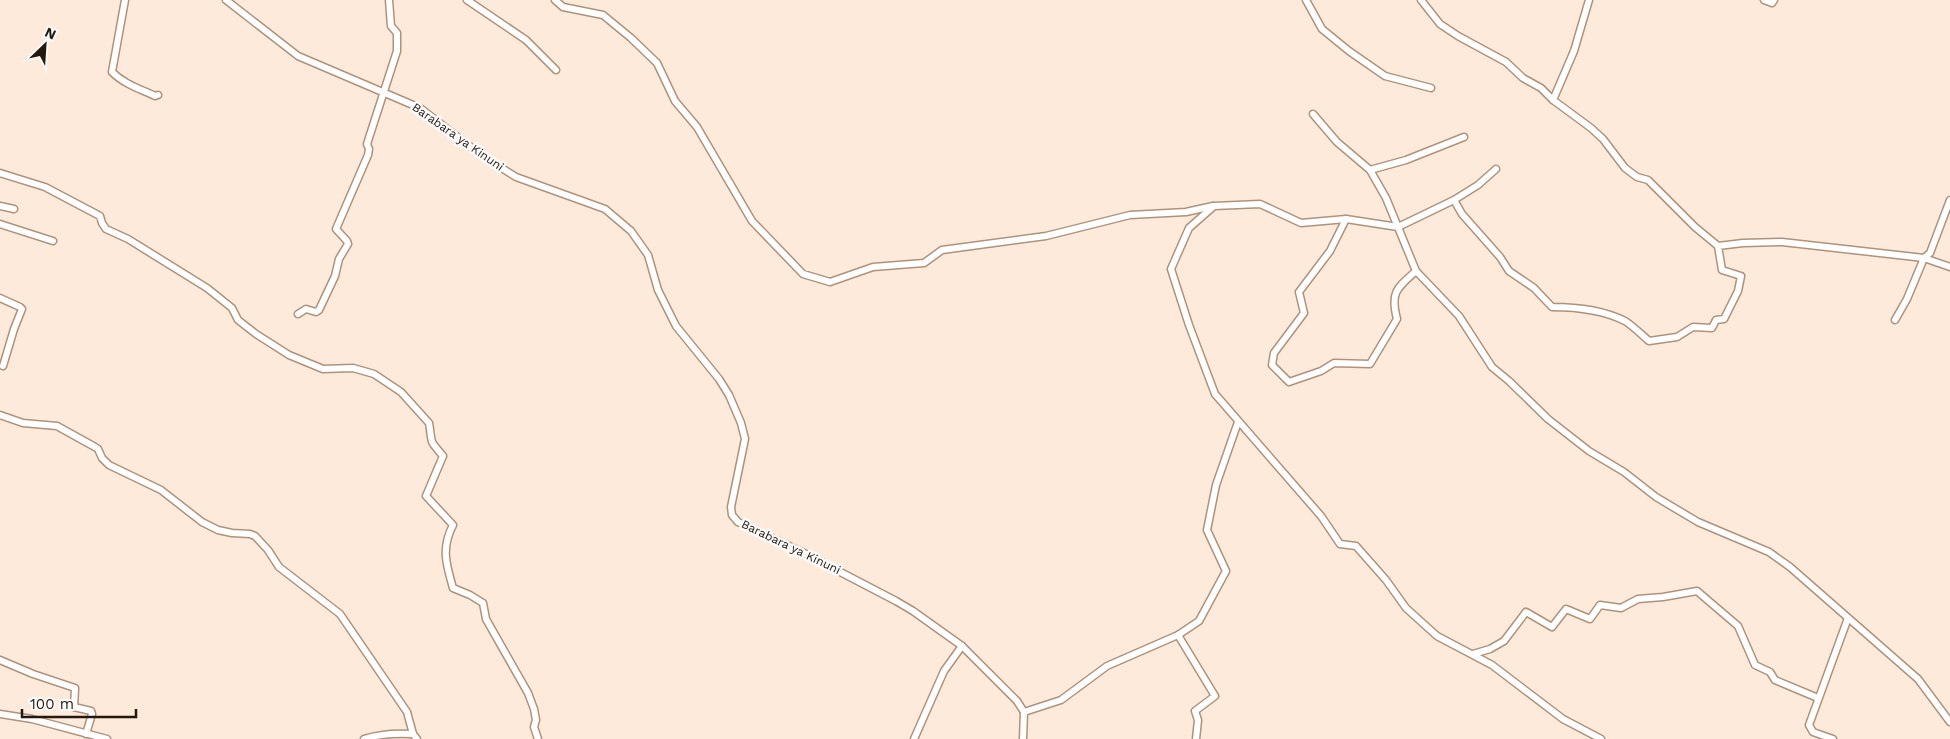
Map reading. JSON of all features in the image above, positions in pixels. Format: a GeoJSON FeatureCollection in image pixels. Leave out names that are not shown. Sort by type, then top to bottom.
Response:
{"type":"FeatureCollection","features":[{"type":"Feature","properties":{"kind":"street"},"geometry":{"type":"LineString","coordinates":[[125,0],[112,72],[118,78],[133,86],[155,96],[158,95]]}},
{"type":"Feature","properties":{"kind":"street","name":"Barabara ya Kinuni"},"geometry":{"type":"LineString","coordinates":[[226,0],[298,56],[420,108],[480,155],[516,177],[605,209],[631,231],[648,256],[658,290],[676,326],[730,395],[741,423],[746,440],[731,507],[732,515],[738,522],[800,551],[913,611],[962,646],[1017,702],[1024,712]]}},
{"type":"Feature","properties":{"kind":"street"},"geometry":{"type":"LineString","coordinates":[[298,314],[306,308],[316,312],[319,310],[335,276],[339,259],[348,244],[337,233],[336,229],[368,155],[369,149],[367,144],[397,50],[397,33],[390,26],[389,0]]}},
{"type":"Feature","properties":{"kind":"street"},"geometry":{"type":"LineString","coordinates":[[467,0],[526,40],[556,70]]}},
{"type":"Feature","properties":{"kind":"street"},"geometry":{"type":"LineString","coordinates":[[555,0],[563,7],[604,15],[658,63],[675,101],[697,128],[752,221],[803,274],[830,282],[873,268],[924,263],[942,250],[1046,236],[1130,215],[1186,212],[1214,206],[1260,204],[1301,223],[1346,219],[1398,227],[1454,200],[1478,185],[1496,169]]}},
{"type":"Feature","properties":{"kind":"street"},"geometry":{"type":"LineString","coordinates":[[1306,0],[1322,29],[1349,51],[1385,76],[1430,88]]}},
{"type":"Feature","properties":{"kind":"street"},"geometry":{"type":"LineString","coordinates":[[1421,0],[1440,24],[1506,62],[1522,78],[1541,88],[1553,100],[1603,139],[1625,168],[1637,177],[1648,180],[1695,227],[1718,246],[1722,270],[1741,276],[1738,291],[1724,319],[1716,320],[1712,328],[1693,327],[1677,337],[1649,341],[1626,322],[1618,319],[1585,310],[1552,306],[1534,288],[1509,271],[1500,257],[1462,214],[1454,200]]}},
{"type":"Feature","properties":{"kind":"street"},"geometry":{"type":"LineString","coordinates":[[1553,100],[1574,51],[1588,0]]}},
{"type":"Feature","properties":{"kind":"street"},"geometry":{"type":"LineString","coordinates":[[1764,0],[1772,3],[1774,0]]}},
{"type":"Feature","properties":{"kind":"street"},"geometry":{"type":"LineString","coordinates":[[1313,114],[1338,142],[1370,170],[1386,198],[1416,271],[1460,316],[1492,367],[1548,419],[1589,451],[1624,472],[1656,497],[1698,522],[1769,552],[1797,573],[1918,679],[1950,722]]}},
{"type":"Feature","properties":{"kind":"street"},"geometry":{"type":"LineString","coordinates":[[1370,170],[1406,160],[1464,137]]}},
{"type":"Feature","properties":{"kind":"street"},"geometry":{"type":"LineString","coordinates":[[0,173],[45,187],[100,216],[106,229],[128,239],[206,288],[232,308],[238,320],[289,355],[323,369],[353,368],[374,374],[401,392],[429,423],[429,438],[432,445],[443,456],[426,496],[452,525],[444,547],[453,588],[483,603],[486,619],[528,693],[534,709],[536,720],[534,727],[538,739]]}},
{"type":"Feature","properties":{"kind":"street"},"geometry":{"type":"LineString","coordinates":[[1895,320],[1907,299],[1924,258],[1930,253],[1950,200]]}},
{"type":"Feature","properties":{"kind":"street"},"geometry":{"type":"LineString","coordinates":[[0,206],[14,209]]}},
{"type":"Feature","properties":{"kind":"street"},"geometry":{"type":"LineString","coordinates":[[1214,206],[1189,228],[1172,269],[1189,325],[1215,394],[1321,516],[1340,544],[1356,546],[1386,580],[1406,608],[1437,636],[1492,665],[1563,719],[1601,739]]}},
{"type":"Feature","properties":{"kind":"street"},"geometry":{"type":"LineString","coordinates":[[1346,219],[1330,251],[1299,292],[1304,313],[1274,353],[1272,365],[1288,382],[1321,371],[1334,363],[1370,364],[1397,319],[1393,305],[1397,288],[1416,271]]}},
{"type":"Feature","properties":{"kind":"street"},"geometry":{"type":"LineString","coordinates":[[0,224],[53,240]]}},
{"type":"Feature","properties":{"kind":"street"},"geometry":{"type":"LineString","coordinates":[[1718,246],[1782,242],[1924,258],[1950,266]]}},
{"type":"Feature","properties":{"kind":"street"},"geometry":{"type":"LineString","coordinates":[[0,298],[22,309],[3,366]]}},
{"type":"Feature","properties":{"kind":"street"},"geometry":{"type":"LineString","coordinates":[[0,415],[23,423],[57,426],[95,447],[102,458],[109,464],[161,490],[202,522],[218,530],[255,536],[279,566],[340,614],[407,712],[415,736],[395,734],[364,739]]}},
{"type":"Feature","properties":{"kind":"street"},"geometry":{"type":"LineString","coordinates":[[1023,739],[1024,712],[1061,700],[1107,666],[1178,635],[1199,621],[1226,571],[1207,530],[1216,485],[1238,422]]}},
{"type":"Feature","properties":{"kind":"street"},"geometry":{"type":"LineString","coordinates":[[1473,654],[1490,649],[1504,641],[1526,612],[1552,627],[1566,609],[1588,620],[1600,605],[1621,608],[1638,599],[1698,591],[1738,626],[1755,665],[1770,672],[1775,680],[1818,698]]}},
{"type":"Feature","properties":{"kind":"street"},"geometry":{"type":"LineString","coordinates":[[1832,739],[1814,732],[1809,725],[1848,618]]}},
{"type":"Feature","properties":{"kind":"street"},"geometry":{"type":"LineString","coordinates":[[1178,635],[1215,696],[1195,711],[1198,720],[1196,739]]}},
{"type":"Feature","properties":{"kind":"street"},"geometry":{"type":"LineString","coordinates":[[914,739],[944,671],[962,646]]}},
{"type":"Feature","properties":{"kind":"street"},"geometry":{"type":"LineString","coordinates":[[0,660],[33,674],[75,688],[74,707],[90,711],[92,714],[86,734]]}},
{"type":"Feature","properties":{"kind":"street"},"geometry":{"type":"LineString","coordinates":[[0,714],[32,719],[107,739]]}}]}
